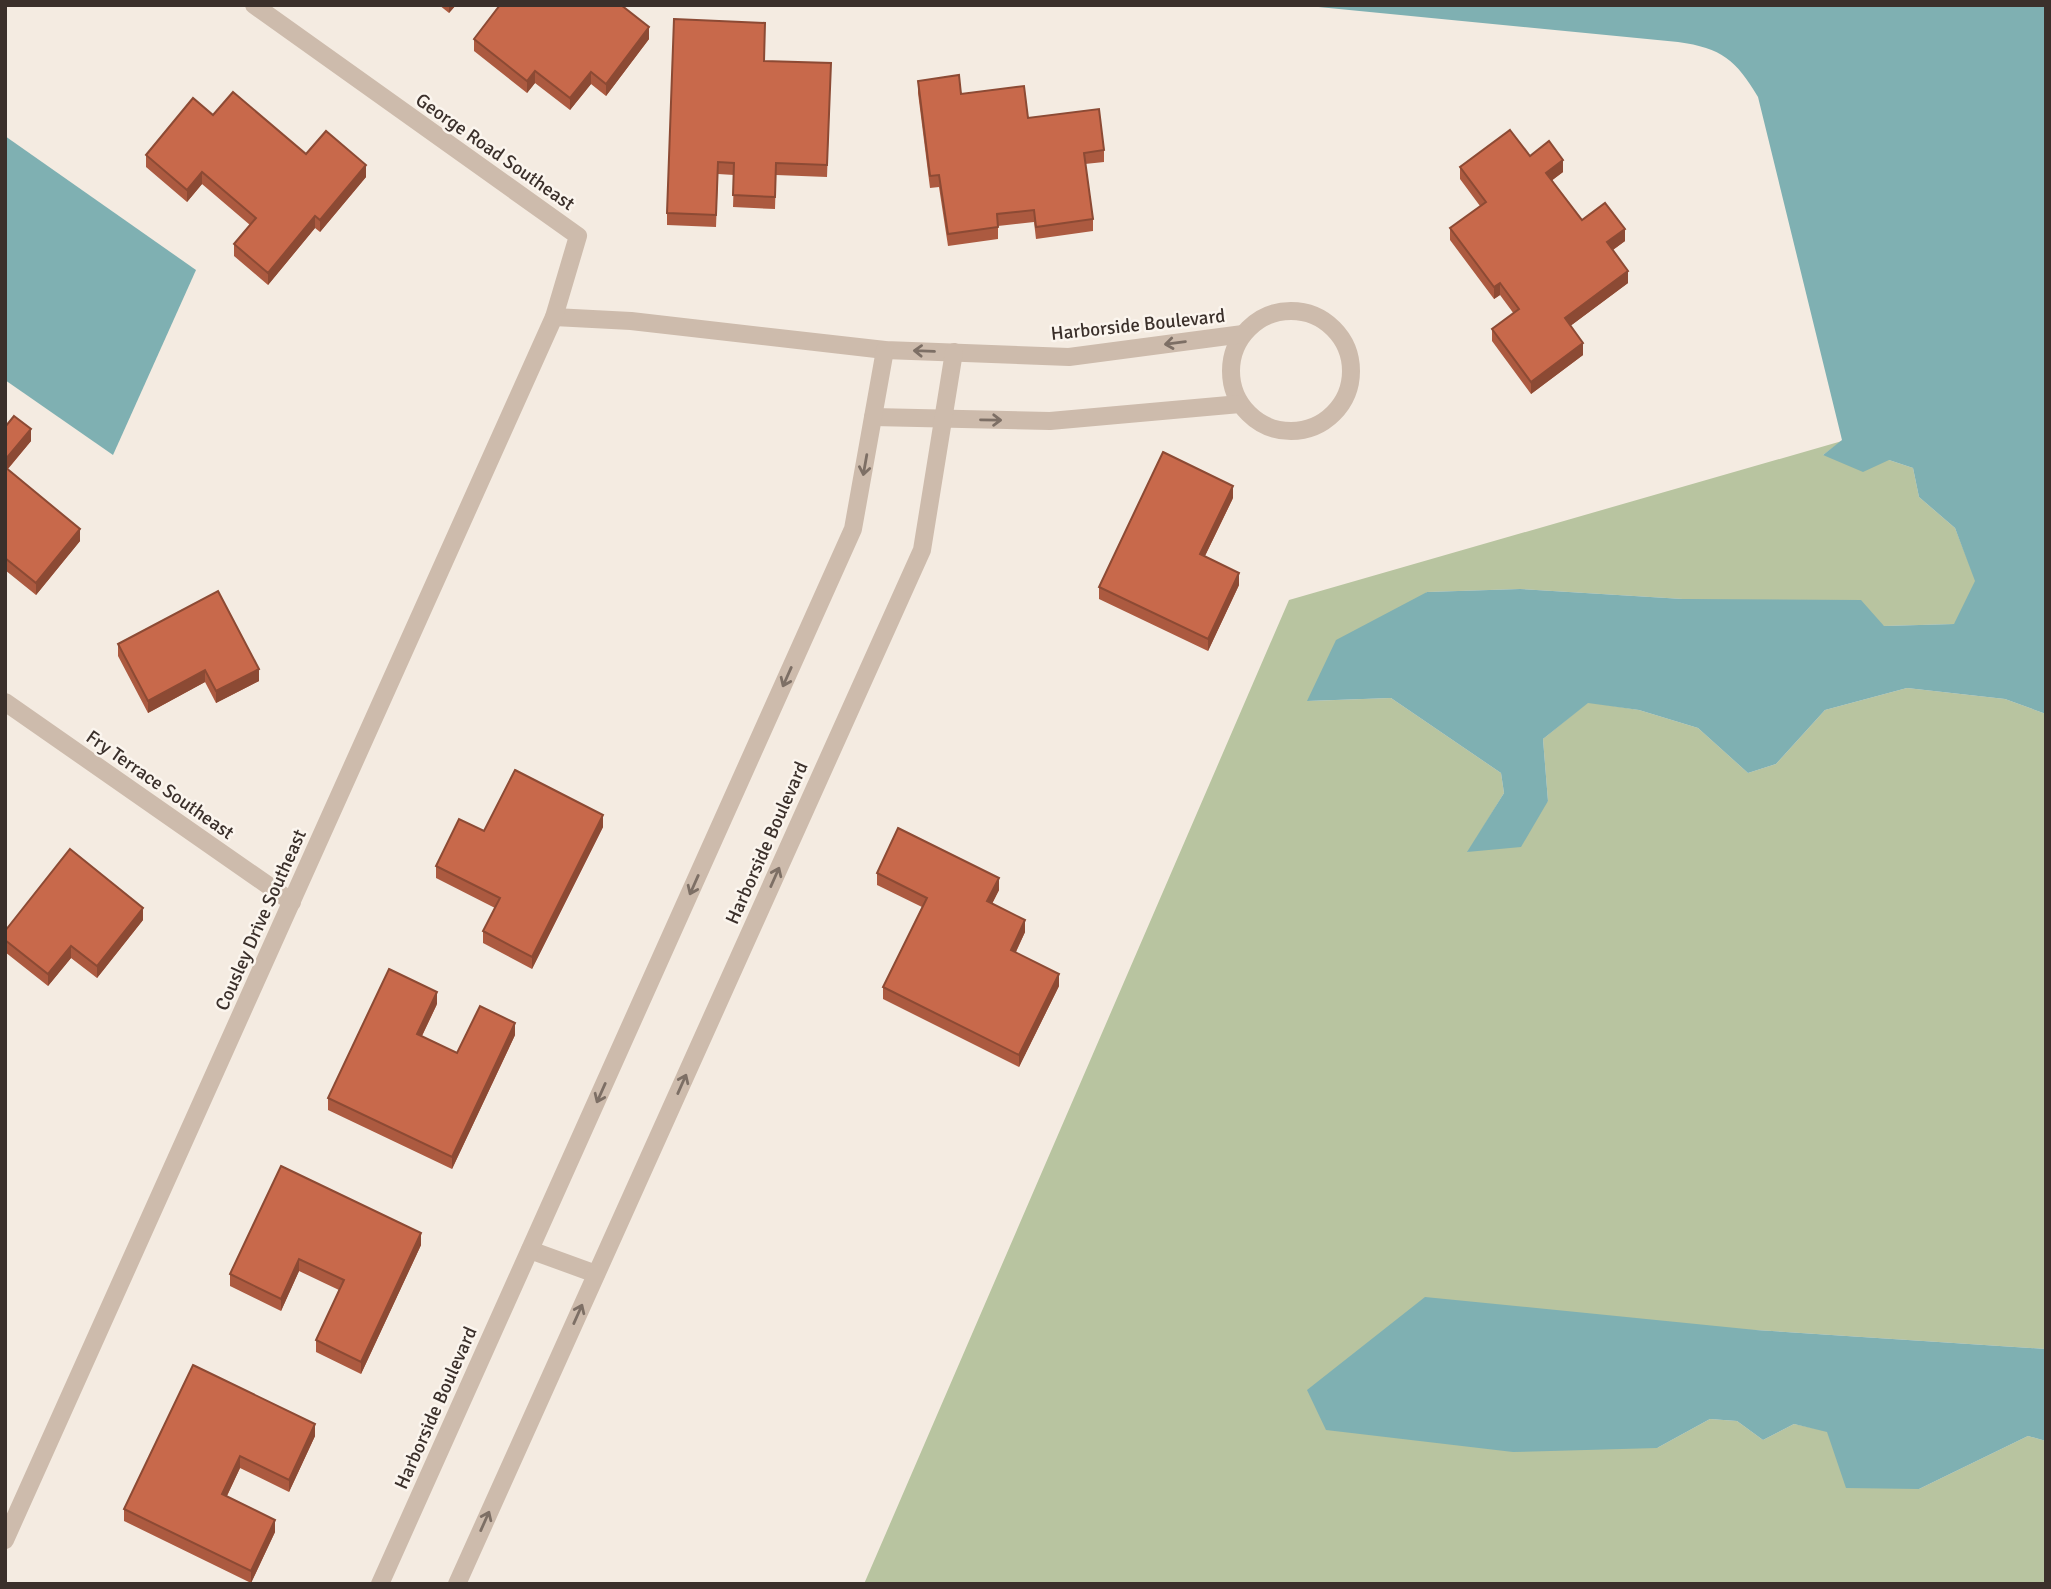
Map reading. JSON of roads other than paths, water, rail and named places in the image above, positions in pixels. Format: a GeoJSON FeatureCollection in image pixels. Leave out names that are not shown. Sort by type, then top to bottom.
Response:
{"type":"FeatureCollection","features":[{"type":"Feature","properties":{"kind":"street","name":"George Road Southeast"},"geometry":{"type":"LineString","coordinates":[[254,5],[578,236],[554,317]]}},
{"type":"Feature","properties":{"kind":"street"},"geometry":{"type":"LineString","coordinates":[[1298,310],[1317,316],[1332,327],[1344,342],[1350,361],[1351,380],[1345,398],[1334,414],[1319,425],[1301,431],[1282,431],[1264,426],[1248,415],[1240,404],[1231,382],[1231,362],[1236,344],[1247,328],[1262,317],[1280,311],[1298,310]]}},
{"type":"Feature","properties":{"kind":"street"},"geometry":{"type":"LineString","coordinates":[[554,317],[631,321],[885,350]]}},
{"type":"Feature","properties":{"kind":"street","name":"Cousley Drive Southeast"},"geometry":{"type":"LineString","coordinates":[[5,1540],[554,317]]}},
{"type":"Feature","properties":{"kind":"street","name":"Harborside Boulevard"},"geometry":{"type":"LineString","coordinates":[[380,1584],[853,529],[885,350],[1069,357],[1243,334]]}},
{"type":"Feature","properties":{"kind":"street","name":"Harborside Boulevard"},"geometry":{"type":"LineString","coordinates":[[457,1584],[922,550],[954,352]]}},
{"type":"Feature","properties":{"kind":"street"},"geometry":{"type":"LineString","coordinates":[[873,417],[1050,421],[1240,404]]}},
{"type":"Feature","properties":{"kind":"street","name":"Fry Terrace Southeast"},"geometry":{"type":"LineString","coordinates":[[5,702],[292,902]]}},
{"type":"Feature","properties":{"kind":"street"},"geometry":{"type":"LineString","coordinates":[[530,1250],[596,1275]]}},
{"type":"Feature","properties":{"kind":"water"},"geometry":{"type":"Polygon","coordinates":[[[1298,5],[2046,5],[2046,714],[2005,699],[1907,688],[1825,710],[1776,764],[1748,773],[1698,728],[1639,710],[1588,703],[1543,739],[1548,801],[1521,847],[1467,852],[1504,793],[1501,773],[1391,698],[1307,701],[1336,640],[1427,592],[1520,589],[1683,599],[1861,600],[1884,626],[1954,624],[1975,581],[1955,528],[1919,497],[1913,468],[1889,460],[1863,472],[1823,455],[1842,440],[1758,97],[1735,65],[1717,52],[1678,42],[1298,5]]]}},
{"type":"Feature","properties":{"kind":"water"},"geometry":{"type":"Polygon","coordinates":[[[5,136],[196,270],[113,455],[5,380],[5,136]]]}},
{"type":"Feature","properties":{"kind":"water"},"geometry":{"type":"Polygon","coordinates":[[[1425,1297],[1756,1330],[2046,1349],[2046,1441],[2028,1436],[1919,1489],[1846,1488],[1827,1432],[1794,1424],[1763,1440],[1737,1421],[1710,1419],[1657,1448],[1513,1452],[1326,1430],[1307,1390],[1425,1297]]]}}]}
